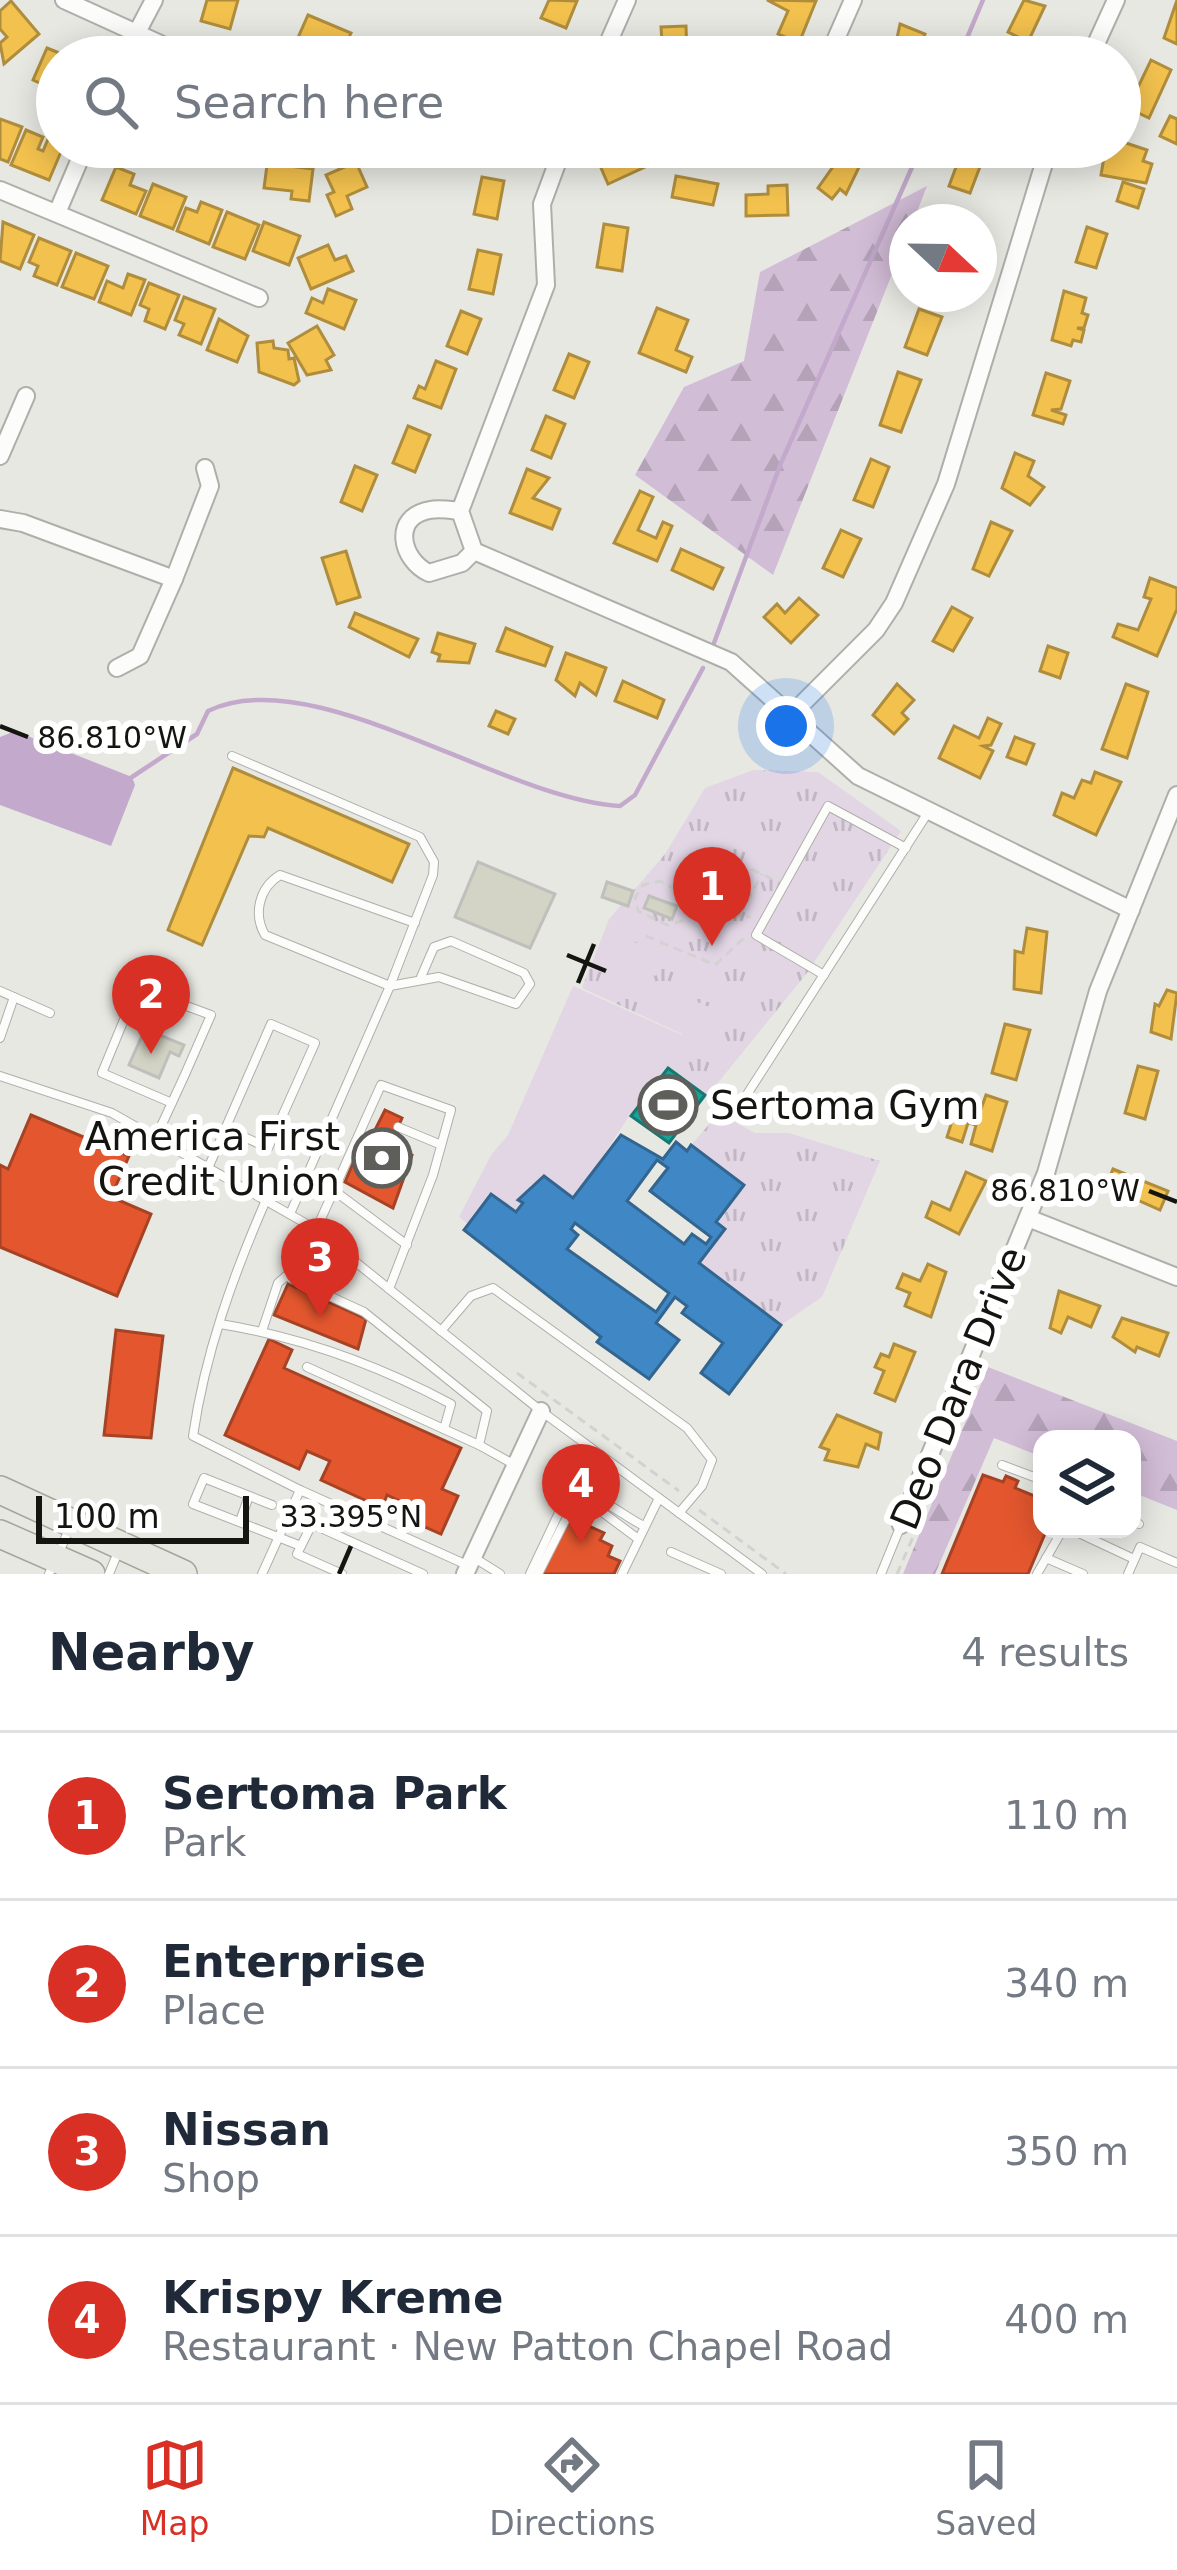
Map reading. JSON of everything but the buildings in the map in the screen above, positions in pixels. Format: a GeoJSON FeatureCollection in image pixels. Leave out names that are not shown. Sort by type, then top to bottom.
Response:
{"type":"FeatureCollection","features":[{"type":"Feature","properties":{"kind":"main road"},"geometry":{"type":"LineString","coordinates":[[0,1490],[183,1574]]}},
{"type":"Feature","properties":{"kind":"main road"},"geometry":{"type":"LineString","coordinates":[[0,1534],[52,1566],[91,1574]]}},
{"type":"Feature","properties":{"kind":"street"},"geometry":{"type":"LineString","coordinates":[[64,0],[139,36]]}},
{"type":"Feature","properties":{"kind":"street"},"geometry":{"type":"LineString","coordinates":[[134,34],[154,0]]}},
{"type":"Feature","properties":{"kind":"street"},"geometry":{"type":"LineString","coordinates":[[611,36],[627,0]]}},
{"type":"Feature","properties":{"kind":"street"},"geometry":{"type":"LineString","coordinates":[[837,36],[853,0]]}},
{"type":"Feature","properties":{"kind":"street"},"geometry":{"type":"LineString","coordinates":[[1100,36],[1117,0]]}},
{"type":"Feature","properties":{"kind":"street"},"geometry":{"type":"LineString","coordinates":[[57,213],[77,168]]}},
{"type":"Feature","properties":{"kind":"street"},"geometry":{"type":"LineString","coordinates":[[555,168],[542,204],[546,285],[460,511],[474,551],[489,562],[711,651],[731,662],[859,776],[1131,910]]}},
{"type":"Feature","properties":{"kind":"street"},"geometry":{"type":"LineString","coordinates":[[790,716],[876,630],[893,603],[946,484],[1043,168]]}},
{"type":"Feature","properties":{"kind":"street"},"geometry":{"type":"LineString","coordinates":[[0,190],[259,298]]}},
{"type":"Feature","properties":{"kind":"street"},"geometry":{"type":"LineString","coordinates":[[0,456],[26,396]]}},
{"type":"Feature","properties":{"kind":"street"},"geometry":{"type":"LineString","coordinates":[[117,668],[140,656],[174,579],[210,486],[205,468]]}},
{"type":"Feature","properties":{"kind":"street"},"geometry":{"type":"LineString","coordinates":[[460,511],[430,510],[415,517],[403,536],[403,549],[407,560],[429,573],[462,562],[474,551]]}},
{"type":"Feature","properties":{"kind":"street"},"geometry":{"type":"LineString","coordinates":[[0,520],[23,523],[174,579]]}},
{"type":"Feature","properties":{"kind":"street","name":"Deo Dara Drive"},"geometry":{"type":"LineString","coordinates":[[901,1525],[1028,1218],[1097,991],[1177,795]]}},
{"type":"Feature","properties":{"kind":"street"},"geometry":{"type":"LineString","coordinates":[[1028,1218],[1177,1276]]}},
{"type":"Feature","properties":{"kind":"street"},"geometry":{"type":"LineString","coordinates":[[468,1565],[542,1411]]}},
{"type":"Feature","properties":{"kind":"lane"},"geometry":{"type":"LineString","coordinates":[[232,756],[420,837],[434,862],[390,986],[290,1214]]}},
{"type":"Feature","properties":{"kind":"lane"},"geometry":{"type":"LineString","coordinates":[[824,975],[756,935],[828,806],[906,848]]}},
{"type":"Feature","properties":{"kind":"lane"},"geometry":{"type":"LineString","coordinates":[[737,1110],[928,812]]}},
{"type":"Feature","properties":{"kind":"lane"},"geometry":{"type":"LineString","coordinates":[[415,923],[292,875],[269,882],[257,910],[265,935],[390,986],[439,977],[516,1004],[530,984],[524,973],[451,941],[434,947],[421,977]]}},
{"type":"Feature","properties":{"kind":"lane"},"geometry":{"type":"LineString","coordinates":[[157,1135],[172,1103],[212,1015],[137,988],[102,1073],[172,1103]]}},
{"type":"Feature","properties":{"kind":"lane"},"geometry":{"type":"LineString","coordinates":[[0,991],[50,1013]]}},
{"type":"Feature","properties":{"kind":"lane"},"geometry":{"type":"LineString","coordinates":[[1,1031],[14,997]]}},
{"type":"Feature","properties":{"kind":"lane"},"geometry":{"type":"LineString","coordinates":[[209,1166],[225,1128],[271,1024],[315,1043],[268,1148],[225,1128]]}},
{"type":"Feature","properties":{"kind":"lane"},"geometry":{"type":"LineString","coordinates":[[0,1076],[47,1088],[157,1135],[316,1230],[542,1411],[762,1574]]}},
{"type":"Feature","properties":{"kind":"lane"},"geometry":{"type":"LineString","coordinates":[[316,1230],[381,1085],[451,1110],[389,1289]]}},
{"type":"Feature","properties":{"kind":"lane"},"geometry":{"type":"LineString","coordinates":[[368,1114],[379,1119]]}},
{"type":"Feature","properties":{"kind":"lane"},"geometry":{"type":"LineString","coordinates":[[398,1127],[440,1144]]}},
{"type":"Feature","properties":{"kind":"lane"},"geometry":{"type":"LineString","coordinates":[[336,1192],[407,1245]]}},
{"type":"Feature","properties":{"kind":"lane"},"geometry":{"type":"LineString","coordinates":[[266,1200],[236,1268],[209,1349],[193,1436],[300,1490],[468,1565],[500,1574]]}},
{"type":"Feature","properties":{"kind":"lane"},"geometry":{"type":"LineString","coordinates":[[262,1331],[278,1283],[286,1276],[364,1312],[487,1411],[479,1445]]}},
{"type":"Feature","properties":{"kind":"lane"},"geometry":{"type":"LineString","coordinates":[[441,1331],[482,1289],[509,1296],[564,1344],[687,1427],[712,1460],[680,1513]]}},
{"type":"Feature","properties":{"kind":"lane"},"geometry":{"type":"LineString","coordinates":[[220,1324],[284,1333],[451,1404]]}},
{"type":"Feature","properties":{"kind":"lane"},"geometry":{"type":"LineString","coordinates":[[307,1366],[515,1465]]}},
{"type":"Feature","properties":{"kind":"lane"},"geometry":{"type":"LineString","coordinates":[[444,1430],[451,1404],[463,1394]]}},
{"type":"Feature","properties":{"kind":"lane"},"geometry":{"type":"LineString","coordinates":[[1002,1465],[1033,1477]]}},
{"type":"Feature","properties":{"kind":"lane"},"geometry":{"type":"LineString","coordinates":[[272,1505],[204,1478],[193,1504],[301,1546]]}},
{"type":"Feature","properties":{"kind":"lane"},"geometry":{"type":"LineString","coordinates":[[262,1574],[300,1490]]}},
{"type":"Feature","properties":{"kind":"lane"},"geometry":{"type":"LineString","coordinates":[[534,1574],[566,1501],[574,1495],[590,1494],[644,1526]]}},
{"type":"Feature","properties":{"kind":"lane"},"geometry":{"type":"LineString","coordinates":[[240,1521],[249,1496]]}},
{"type":"Feature","properties":{"kind":"lane"},"geometry":{"type":"LineString","coordinates":[[622,1574],[659,1498]]}},
{"type":"Feature","properties":{"kind":"lane"},"geometry":{"type":"LineString","coordinates":[[534,1574],[574,1503],[590,1503],[637,1538]]}},
{"type":"Feature","properties":{"kind":"lane"},"geometry":{"type":"LineString","coordinates":[[52,1566],[72,1523]]}},
{"type":"Feature","properties":{"kind":"lane"},"geometry":{"type":"LineString","coordinates":[[342,1574],[297,1554],[312,1524],[423,1574]]}},
{"type":"Feature","properties":{"kind":"lane","name":"Deo Dara Drive"},"geometry":{"type":"LineString","coordinates":[[881,1574],[901,1525]]}},
{"type":"Feature","properties":{"kind":"lane"},"geometry":{"type":"LineString","coordinates":[[1037,1574],[1060,1538]]}},
{"type":"Feature","properties":{"kind":"lane"},"geometry":{"type":"LineString","coordinates":[[1087,1538],[1134,1559]]}},
{"type":"Feature","properties":{"kind":"lane"},"geometry":{"type":"LineString","coordinates":[[109,1574],[121,1545]]}},
{"type":"Feature","properties":{"kind":"lane"},"geometry":{"type":"LineString","coordinates":[[1128,1574],[1140,1546],[1177,1563]]}},
{"type":"Feature","properties":{"kind":"lane"},"geometry":{"type":"LineString","coordinates":[[671,1552],[724,1574],[739,1557]]}},
{"type":"Feature","properties":{"kind":"lane"},"geometry":{"type":"LineString","coordinates":[[1046,1558],[1084,1574]]}},
{"type":"Feature","properties":{"kind":"path"},"geometry":{"type":"LineString","coordinates":[[751,869],[784,885]]}},
{"type":"Feature","properties":{"kind":"path"},"geometry":{"type":"LineString","coordinates":[[740,915],[762,874]]}},
{"type":"Feature","properties":{"kind":"path"},"geometry":{"type":"LineString","coordinates":[[693,910],[679,924],[655,920],[638,911],[635,898],[644,885],[660,881],[674,886],[693,910],[763,922]]}},
{"type":"Feature","properties":{"kind":"path"},"geometry":{"type":"LineString","coordinates":[[655,920],[646,936],[716,965],[743,936],[756,935]]}},
{"type":"Feature","properties":{"kind":"path"},"geometry":{"type":"LineString","coordinates":[[518,1373],[786,1574]]}},
{"type":"Feature","properties":{"kind":"green space"},"geometry":{"type":"Polygon","coordinates":[[[927,186],[920,204],[892,204],[927,186]]]}},
{"type":"Feature","properties":{"kind":"green space"},"geometry":{"type":"Polygon","coordinates":[[[889,206],[889,282],[773,575],[635,475],[684,387],[744,361],[760,272],[889,206]]]}},
{"type":"Feature","properties":{"kind":"green space"},"geometry":{"type":"Polygon","coordinates":[[[753,770],[818,772],[901,831],[807,973],[669,1143],[628,1114],[682,1034],[582,988],[609,919],[665,854],[705,788],[753,770]]]}},
{"type":"Feature","properties":{"kind":"green space"},"geometry":{"type":"Polygon","coordinates":[[[618,935],[665,955],[656,976],[609,956],[618,935]]]}},
{"type":"Feature","properties":{"kind":"green space"},"geometry":{"type":"Polygon","coordinates":[[[606,963],[653,983],[644,1004],[597,984],[606,963]]]}},
{"type":"Feature","properties":{"kind":"green space"},"geometry":{"type":"Polygon","coordinates":[[[691,966],[737,986],[728,1007],[682,987],[691,966]]]}},
{"type":"Feature","properties":{"kind":"green space"},"geometry":{"type":"Polygon","coordinates":[[[573,986],[682,1035],[573,1198],[544,1176],[536,1186],[531,1184],[516,1212],[491,1194],[468,1224],[459,1217],[491,1155],[508,1135],[573,986]]]}},
{"type":"Feature","properties":{"kind":"green space"},"geometry":{"type":"Polygon","coordinates":[[[679,994],[725,1014],[716,1035],[669,1016],[679,994]]]}},
{"type":"Feature","properties":{"kind":"green space"},"geometry":{"type":"Polygon","coordinates":[[[719,1113],[755,1133],[789,1133],[880,1161],[822,1297],[781,1325],[699,1263],[725,1230],[716,1222],[744,1185],[691,1145],[719,1113]]]}},
{"type":"Feature","properties":{"kind":"green space"},"geometry":{"type":"Polygon","coordinates":[[[988,1367],[1177,1441],[1177,1510],[1141,1496],[1141,1430],[1033,1430],[1033,1453],[994,1438],[935,1574],[903,1574],[988,1367]]]}},
{"type":"Feature","properties":{"kind":"shaded area"},"geometry":{"type":"Polygon","coordinates":[[[15,731],[132,777],[135,785],[111,846],[0,805],[0,737],[15,731]]]}},
{"type":"Feature","properties":{"kind":"waterway"},"geometry":{"type":"LineString","coordinates":[[968,36],[983,0]]}},
{"type":"Feature","properties":{"kind":"waterway"},"geometry":{"type":"LineString","coordinates":[[714,643],[781,463],[912,168]]}},
{"type":"Feature","properties":{"kind":"waterway"},"geometry":{"type":"LineString","coordinates":[[132,777],[197,734],[208,711],[251,700],[300,703],[353,717],[520,781],[572,798],[620,806],[635,795],[703,668]]}},
{"type":"Feature","properties":{"kind":"place","name":"Sertoma Park"},"geometry":{"type":"Point","coordinates":[712,946]}},
{"type":"Feature","properties":{"kind":"place","name":"Enterprise"},"geometry":{"type":"Point","coordinates":[151,1054]}},
{"type":"Feature","properties":{"kind":"place","name":"Sertoma Gym"},"geometry":{"type":"Point","coordinates":[668,1105]}},
{"type":"Feature","properties":{"kind":"place","name":"America First Credit Union"},"geometry":{"type":"Point","coordinates":[382,1158]}},
{"type":"Feature","properties":{"kind":"place","name":"Nissan"},"geometry":{"type":"Point","coordinates":[320,1317]}},
{"type":"Feature","properties":{"kind":"place","name":"Krispy Kreme"},"geometry":{"type":"Point","coordinates":[581,1543]}}]}
